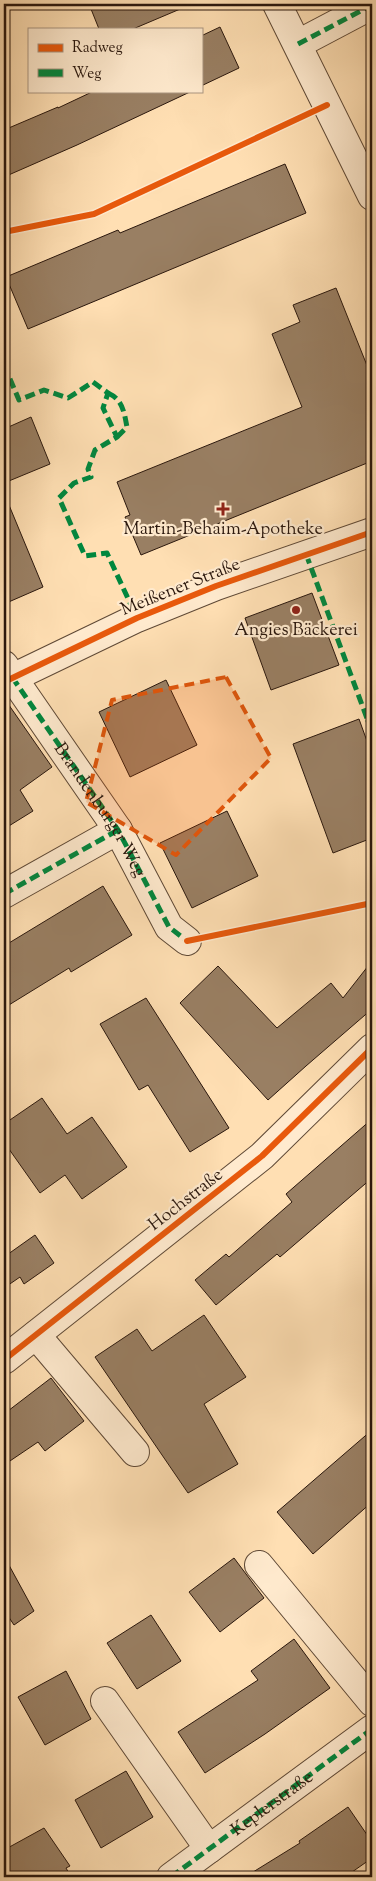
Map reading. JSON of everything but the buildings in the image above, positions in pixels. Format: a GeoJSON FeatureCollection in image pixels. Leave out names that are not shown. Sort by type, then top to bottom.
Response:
{"type":"FeatureCollection","features":[{"type":"Feature","properties":{"kind":"street"},"geometry":{"type":"LineString","coordinates":[[277,4],[372,196]]}},
{"type":"Feature","properties":{"kind":"street"},"geometry":{"type":"LineString","coordinates":[[298,44],[372,5]]}},
{"type":"Feature","properties":{"kind":"street","name":"Meißener Straße"},"geometry":{"type":"LineString","coordinates":[[6,675],[198,593],[372,532]]}},
{"type":"Feature","properties":{"kind":"street","name":"Brandenburger Weg"},"geometry":{"type":"LineString","coordinates":[[6,675],[118,830],[169,927],[187,941]]}},
{"type":"Feature","properties":{"kind":"street"},"geometry":{"type":"LineString","coordinates":[[4,894],[118,830]]}},
{"type":"Feature","properties":{"kind":"street","name":"Hochstraße"},"geometry":{"type":"LineString","coordinates":[[4,1360],[262,1156],[372,1048]]}},
{"type":"Feature","properties":{"kind":"street"},"geometry":{"type":"LineString","coordinates":[[36,1335],[136,1452]]}},
{"type":"Feature","properties":{"kind":"street"},"geometry":{"type":"LineString","coordinates":[[259,1565],[372,1702]]}},
{"type":"Feature","properties":{"kind":"street"},"geometry":{"type":"LineString","coordinates":[[105,1701],[209,1849]]}},
{"type":"Feature","properties":{"kind":"street","name":"Keplerstraße"},"geometry":{"type":"LineString","coordinates":[[171,1877],[372,1729]]}},
{"type":"Feature","properties":{"kind":"highlighted area"},"geometry":{"type":"Polygon","coordinates":[[[226,677],[271,758],[176,855],[86,802],[112,700],[226,677]]]}},
{"type":"Feature","properties":{"kind":"marked path"},"geometry":{"type":"LineString","coordinates":[[298,44],[372,5]]}},
{"type":"Feature","properties":{"kind":"marked path"},"geometry":{"type":"LineString","coordinates":[[4,365],[19,400],[44,390],[68,398],[93,382],[108,393],[103,408],[117,437],[95,450],[88,469],[91,477],[74,483],[59,498],[85,556],[107,553],[137,618]]}},
{"type":"Feature","properties":{"kind":"marked path"},"geometry":{"type":"LineString","coordinates":[[108,393],[117,399],[124,411],[127,427],[117,437]]}},
{"type":"Feature","properties":{"kind":"marked path"},"geometry":{"type":"LineString","coordinates":[[306,554],[368,721]]}},
{"type":"Feature","properties":{"kind":"marked path"},"geometry":{"type":"LineString","coordinates":[[12,677],[118,830],[169,927],[187,941],[191,940]]}},
{"type":"Feature","properties":{"kind":"marked path"},"geometry":{"type":"LineString","coordinates":[[371,717],[368,721],[372,732]]}},
{"type":"Feature","properties":{"kind":"marked path"},"geometry":{"type":"LineString","coordinates":[[4,894],[118,830]]}},
{"type":"Feature","properties":{"kind":"marked path"},"geometry":{"type":"LineString","coordinates":[[171,1877],[372,1729]]}},
{"type":"Feature","properties":{"kind":"cycle path"},"geometry":{"type":"LineString","coordinates":[[4,232],[94,214],[327,105]]}},
{"type":"Feature","properties":{"kind":"cycle path"},"geometry":{"type":"LineString","coordinates":[[4,682],[137,618],[216,586],[372,532]]}},
{"type":"Feature","properties":{"kind":"cycle path"},"geometry":{"type":"LineString","coordinates":[[187,941],[372,903]]}},
{"type":"Feature","properties":{"kind":"cycle path"},"geometry":{"type":"LineString","coordinates":[[4,1360],[262,1156],[372,1048]]}},
{"type":"Feature","properties":{"kind":"place","name":"Martin-Behaim-Apotheke"},"geometry":{"type":"Point","coordinates":[223,509]}},
{"type":"Feature","properties":{"kind":"place","name":"Angies Bäckerei"},"geometry":{"type":"Point","coordinates":[296,610]}}]}
